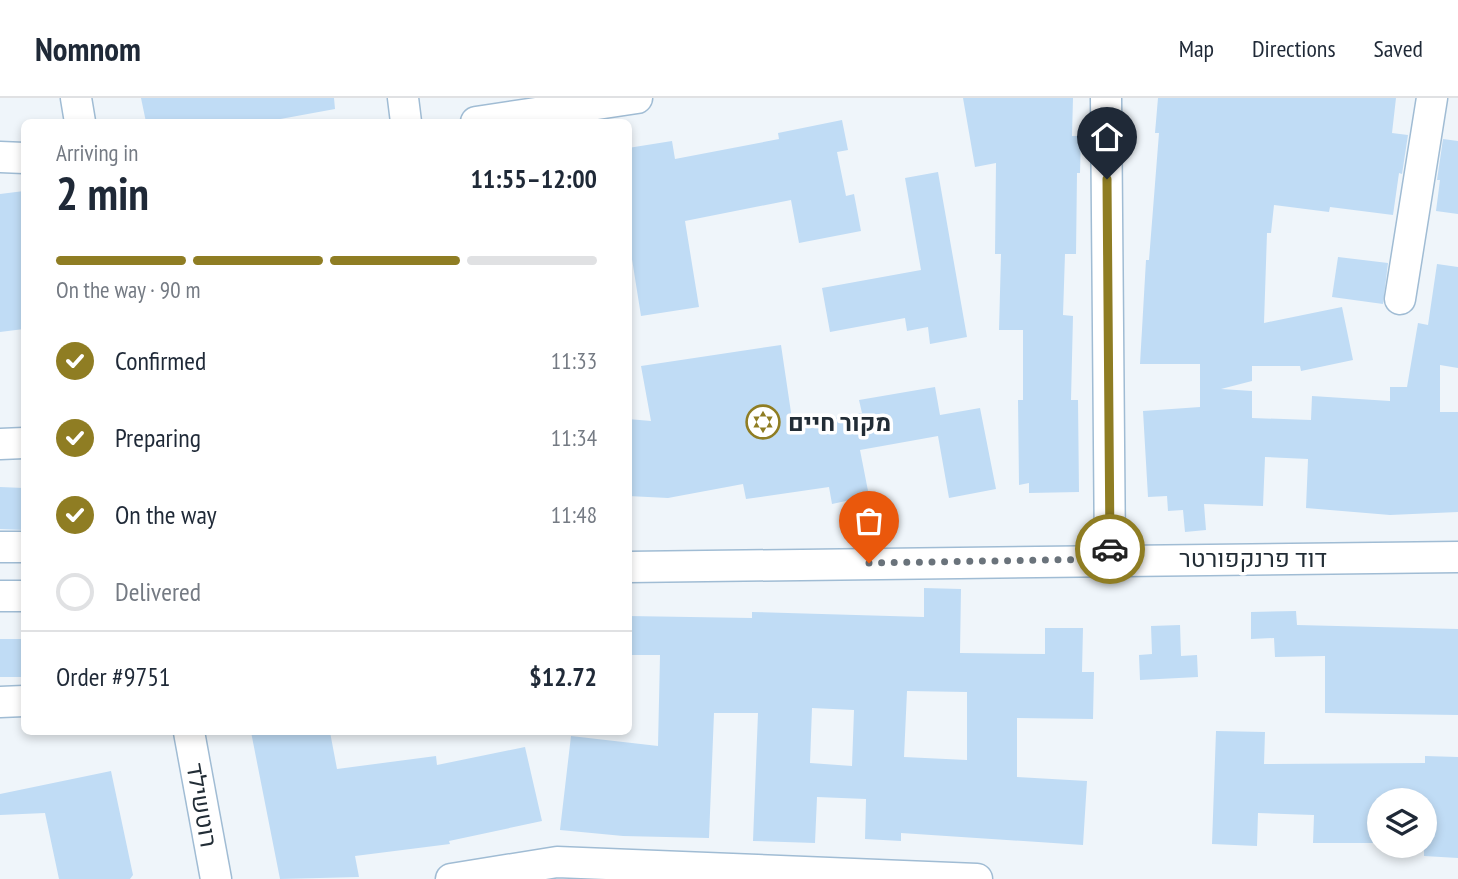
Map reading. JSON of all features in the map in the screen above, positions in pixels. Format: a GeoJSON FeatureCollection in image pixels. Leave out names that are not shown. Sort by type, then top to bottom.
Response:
{"type":"FeatureCollection","features":[{"type":"Feature","properties":{"kind":"street"},"geometry":{"type":"LineString","coordinates":[[76,98],[80,119]]}},
{"type":"Feature","properties":{"kind":"street"},"geometry":{"type":"LineString","coordinates":[[403,98],[406,119]]}},
{"type":"Feature","properties":{"kind":"street"},"geometry":{"type":"LineString","coordinates":[[496,119],[637,98]]}},
{"type":"Feature","properties":{"kind":"street"},"geometry":{"type":"LineString","coordinates":[[1106,98],[1110,559]]}},
{"type":"Feature","properties":{"kind":"street"},"geometry":{"type":"LineString","coordinates":[[1400,299],[1432,98]]}},
{"type":"Feature","properties":{"kind":"street"},"geometry":{"type":"LineString","coordinates":[[0,158],[21,158]]}},
{"type":"Feature","properties":{"kind":"street"},"geometry":{"type":"LineString","coordinates":[[0,444],[21,443]]}},
{"type":"Feature","properties":{"kind":"street"},"geometry":{"type":"LineString","coordinates":[[0,547],[21,547]]}},
{"type":"Feature","properties":{"kind":"street","name":"דוד פרנקפורטר"},"geometry":{"type":"LineString","coordinates":[[632,567],[1110,559],[1458,557]]}},
{"type":"Feature","properties":{"kind":"street"},"geometry":{"type":"LineString","coordinates":[[0,596],[21,596]]}},
{"type":"Feature","properties":{"kind":"street"},"geometry":{"type":"LineString","coordinates":[[0,702],[21,701]]}},
{"type":"Feature","properties":{"kind":"street","name":"רוטשילד"},"geometry":{"type":"LineString","coordinates":[[190,735],[216,879]]}},
{"type":"Feature","properties":{"kind":"street"},"geometry":{"type":"LineString","coordinates":[[451,879],[557,862],[977,879]]}},
{"type":"Feature","properties":{"kind":"building"},"geometry":{"type":"Polygon","coordinates":[[[141,98],[334,98],[335,109],[280,119],[145,119],[141,98]]]}},
{"type":"Feature","properties":{"kind":"building"},"geometry":{"type":"Polygon","coordinates":[[[963,98],[1073,98],[1072,136],[1081,136],[1080,173],[1077,173],[1076,254],[1065,254],[1063,315],[1073,316],[1071,400],[1078,400],[1079,492],[1029,493],[1029,483],[1019,485],[1018,400],[1023,400],[1023,330],[999,330],[1001,254],[995,254],[996,163],[975,167],[963,98]]]}},
{"type":"Feature","properties":{"kind":"building"},"geometry":{"type":"Polygon","coordinates":[[[1158,98],[1396,98],[1392,133],[1408,135],[1393,215],[1330,207],[1329,212],[1274,205],[1271,233],[1267,233],[1264,323],[1342,307],[1353,360],[1301,371],[1300,366],[1252,366],[1252,381],[1221,389],[1252,391],[1252,418],[1311,420],[1312,396],[1390,401],[1390,387],[1407,387],[1418,323],[1428,325],[1437,264],[1458,267],[1458,368],[1440,365],[1440,412],[1458,412],[1458,512],[1390,515],[1306,508],[1308,459],[1265,457],[1263,506],[1204,504],[1206,530],[1185,532],[1183,510],[1168,511],[1167,496],[1148,497],[1143,411],[1200,407],[1200,364],[1140,364],[1146,260],[1149,260],[1159,133],[1155,133],[1158,98]]]}},
{"type":"Feature","properties":{"kind":"building"},"geometry":{"type":"Polygon","coordinates":[[[842,120],[848,150],[837,152],[846,196],[854,194],[861,231],[799,243],[791,200],[685,221],[699,307],[641,316],[632,259],[632,147],[672,141],[675,159],[779,139],[778,133],[842,120]]]}},
{"type":"Feature","properties":{"kind":"building"},"geometry":{"type":"Polygon","coordinates":[[[1443,139],[1458,141],[1458,214],[1436,211],[1443,139]]]}},
{"type":"Feature","properties":{"kind":"building"},"geometry":{"type":"Polygon","coordinates":[[[938,172],[967,337],[930,344],[928,327],[907,331],[905,318],[830,332],[822,288],[921,270],[905,178],[938,172]]]}},
{"type":"Feature","properties":{"kind":"building"},"geometry":{"type":"Polygon","coordinates":[[[21,191],[21,329],[0,332],[0,194],[21,191]]]}},
{"type":"Feature","properties":{"kind":"building"},"geometry":{"type":"Polygon","coordinates":[[[1338,257],[1388,263],[1383,304],[1332,297],[1338,257]]]}},
{"type":"Feature","properties":{"kind":"building"},"geometry":{"type":"Polygon","coordinates":[[[781,345],[793,426],[862,413],[859,400],[935,387],[940,415],[980,408],[996,489],[949,498],[938,436],[860,450],[869,496],[832,504],[829,487],[746,499],[743,484],[668,498],[632,496],[632,419],[651,421],[641,366],[781,345]]]}},
{"type":"Feature","properties":{"kind":"building"},"geometry":{"type":"Polygon","coordinates":[[[0,487],[21,488],[21,530],[0,529],[0,487]]]}},
{"type":"Feature","properties":{"kind":"building"},"geometry":{"type":"Polygon","coordinates":[[[924,588],[961,589],[960,653],[1045,654],[1045,628],[1083,628],[1082,672],[1094,672],[1093,719],[1017,718],[1017,777],[1087,781],[1083,845],[901,833],[901,841],[865,839],[866,799],[817,797],[815,843],[753,841],[758,713],[714,713],[709,838],[623,836],[560,830],[571,736],[658,746],[660,655],[632,655],[632,616],[752,618],[752,612],[924,617],[924,588]],[[907,691],[904,757],[967,760],[967,692],[907,691]],[[812,708],[810,763],[852,766],[854,710],[812,708]]]}},
{"type":"Feature","properties":{"kind":"building"},"geometry":{"type":"Polygon","coordinates":[[[1296,611],[1297,625],[1458,629],[1458,715],[1325,713],[1325,656],[1275,657],[1274,638],[1251,639],[1251,612],[1296,611]]]}},
{"type":"Feature","properties":{"kind":"building"},"geometry":{"type":"Polygon","coordinates":[[[1180,625],[1181,656],[1197,655],[1198,677],[1140,680],[1139,655],[1152,654],[1151,626],[1180,625]]]}},
{"type":"Feature","properties":{"kind":"building"},"geometry":{"type":"Polygon","coordinates":[[[0,639],[21,639],[21,677],[0,677],[0,639]]]}},
{"type":"Feature","properties":{"kind":"building"},"geometry":{"type":"Polygon","coordinates":[[[1216,731],[1265,732],[1264,764],[1425,763],[1425,756],[1458,757],[1458,858],[1437,857],[1437,788],[1367,788],[1367,843],[1313,843],[1314,815],[1258,813],[1257,846],[1212,844],[1216,731]]]}},
{"type":"Feature","properties":{"kind":"building"},"geometry":{"type":"Polygon","coordinates":[[[252,735],[331,735],[337,769],[436,756],[437,765],[525,747],[542,821],[449,841],[450,844],[355,856],[359,877],[280,879],[252,735]]]}},
{"type":"Feature","properties":{"kind":"building"},"geometry":{"type":"Polygon","coordinates":[[[111,771],[133,875],[130,879],[59,879],[45,813],[0,815],[0,794],[111,771]]]}},
{"type":"Feature","properties":{"kind":"way so far"},"geometry":{"type":"LineString","coordinates":[[869,563],[1110,559],[1110,549]]}},
{"type":"Feature","properties":{"kind":"place","name":"מקור חיים"},"geometry":{"type":"Point","coordinates":[763,422]}},
{"type":"Feature","properties":{"kind":"route"},"geometry":{"type":"LineString","coordinates":[[1107,179],[1110,549]]}}]}
